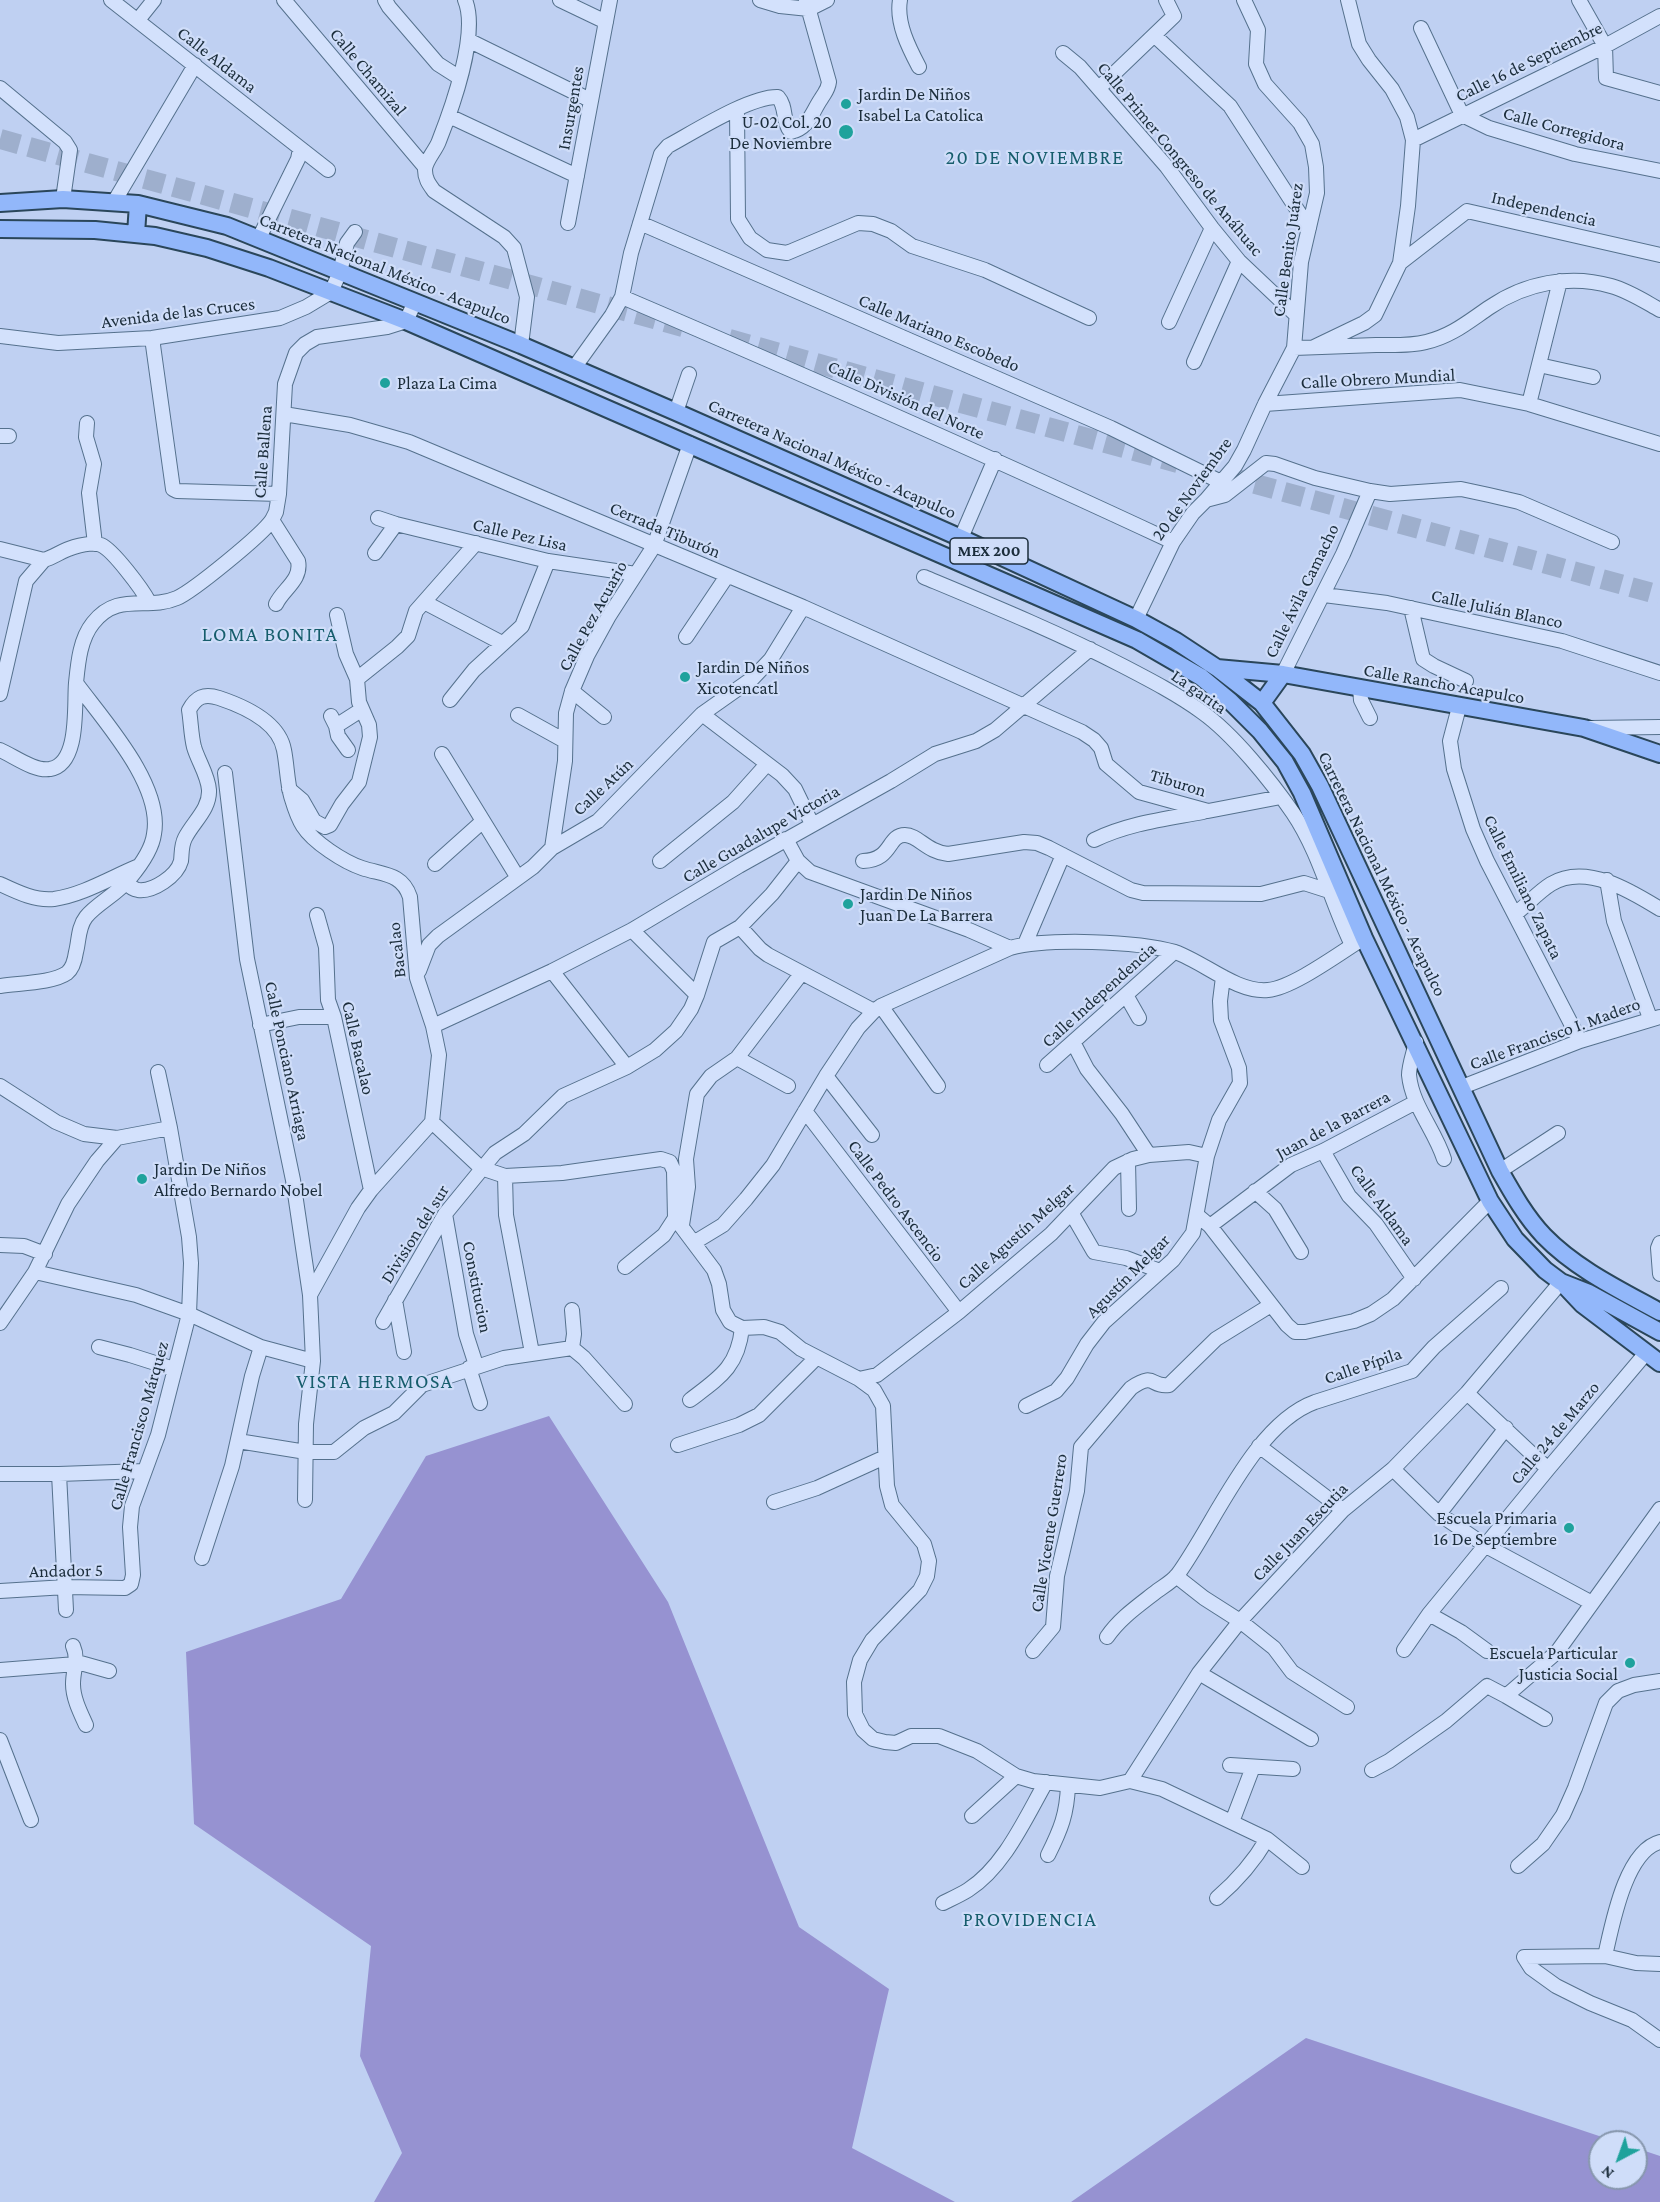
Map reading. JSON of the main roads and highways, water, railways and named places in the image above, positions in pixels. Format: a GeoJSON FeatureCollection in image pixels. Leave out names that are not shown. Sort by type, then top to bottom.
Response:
{"type":"FeatureCollection","features":[{"type":"Feature","properties":{"kind":"main road","name":"Carretera Nacional México - Acapulco"},"geometry":{"type":"LineString","coordinates":[[0,203],[63,199],[138,204],[218,223],[259,238],[521,345],[961,538],[1136,619],[1176,641],[1217,668],[1262,703],[1302,754],[1320,786],[1500,1171],[1516,1199],[1544,1236],[1565,1254],[1591,1273],[1660,1312]]}},
{"type":"Feature","properties":{"kind":"main road"},"geometry":{"type":"LineString","coordinates":[[136,234],[138,204]]}},
{"type":"Feature","properties":{"kind":"main road","name":"Carretera Nacional México - Acapulco"},"geometry":{"type":"LineString","coordinates":[[0,230],[95,230],[155,236],[207,248],[331,291],[406,321],[1137,640],[1201,677],[1230,701],[1260,731],[1285,762],[1302,793],[1358,942],[1416,1042],[1490,1201],[1515,1239],[1528,1254],[1561,1282],[1589,1293],[1660,1332]]}},
{"type":"Feature","properties":{"kind":"main road","name":"Calle Rancho Acapulco"},"geometry":{"type":"LineString","coordinates":[[1217,668],[1283,674],[1584,728],[1660,754]]}},
{"type":"Feature","properties":{"kind":"main road","name":"Calle Ávila Camacho"},"geometry":{"type":"LineString","coordinates":[[1262,703],[1283,674]]}},
{"type":"Feature","properties":{"kind":"main road"},"geometry":{"type":"LineString","coordinates":[[1561,1282],[1582,1304],[1660,1363]]}},
{"type":"Feature","properties":{"kind":"tunnel"},"geometry":{"type":"LineString","coordinates":[[0,139],[683,327]]}},
{"type":"Feature","properties":{"kind":"tunnel"},"geometry":{"type":"LineString","coordinates":[[729,339],[1178,463]]}},
{"type":"Feature","properties":{"kind":"tunnel"},"geometry":{"type":"LineString","coordinates":[[1226,476],[1660,595]]}},
{"type":"Feature","properties":{"kind":"place","name":"Jardin De Niños Isabel La Catolica"},"geometry":{"type":"Point","coordinates":[846,104]}},
{"type":"Feature","properties":{"kind":"place","name":"U-02 Col. 20 De Noviembre"},"geometry":{"type":"Point","coordinates":[846,132]}},
{"type":"Feature","properties":{"kind":"place","name":"Plaza La Cima"},"geometry":{"type":"Point","coordinates":[385,383]}},
{"type":"Feature","properties":{"kind":"place","name":"Jardin De Niños Xicotencatl"},"geometry":{"type":"Point","coordinates":[685,677]}},
{"type":"Feature","properties":{"kind":"place","name":"Jardin De Niños Juan De La Barrera"},"geometry":{"type":"Point","coordinates":[848,904]}},
{"type":"Feature","properties":{"kind":"place","name":"Jardin De Niños Alfredo Bernardo Nobel"},"geometry":{"type":"Point","coordinates":[142,1179]}},
{"type":"Feature","properties":{"kind":"place","name":"Escuela Primaria 16 De Septiembre"},"geometry":{"type":"Point","coordinates":[1569,1528]}},
{"type":"Feature","properties":{"kind":"place","name":"Escuela Particular Justicia Social"},"geometry":{"type":"Point","coordinates":[1630,1663]}},
{"type":"Feature","properties":{"kind":"district","name":"20 DE NOVIEMBRE"},"geometry":{"type":"Point","coordinates":[1035,158]}},
{"type":"Feature","properties":{"kind":"district","name":"LOMA BONITA"},"geometry":{"type":"Point","coordinates":[270,635]}},
{"type":"Feature","properties":{"kind":"district","name":"VISTA HERMOSA"},"geometry":{"type":"Point","coordinates":[375,1382]}},
{"type":"Feature","properties":{"kind":"district","name":"PROVIDENCIA"},"geometry":{"type":"Point","coordinates":[1030,1920]}}]}
